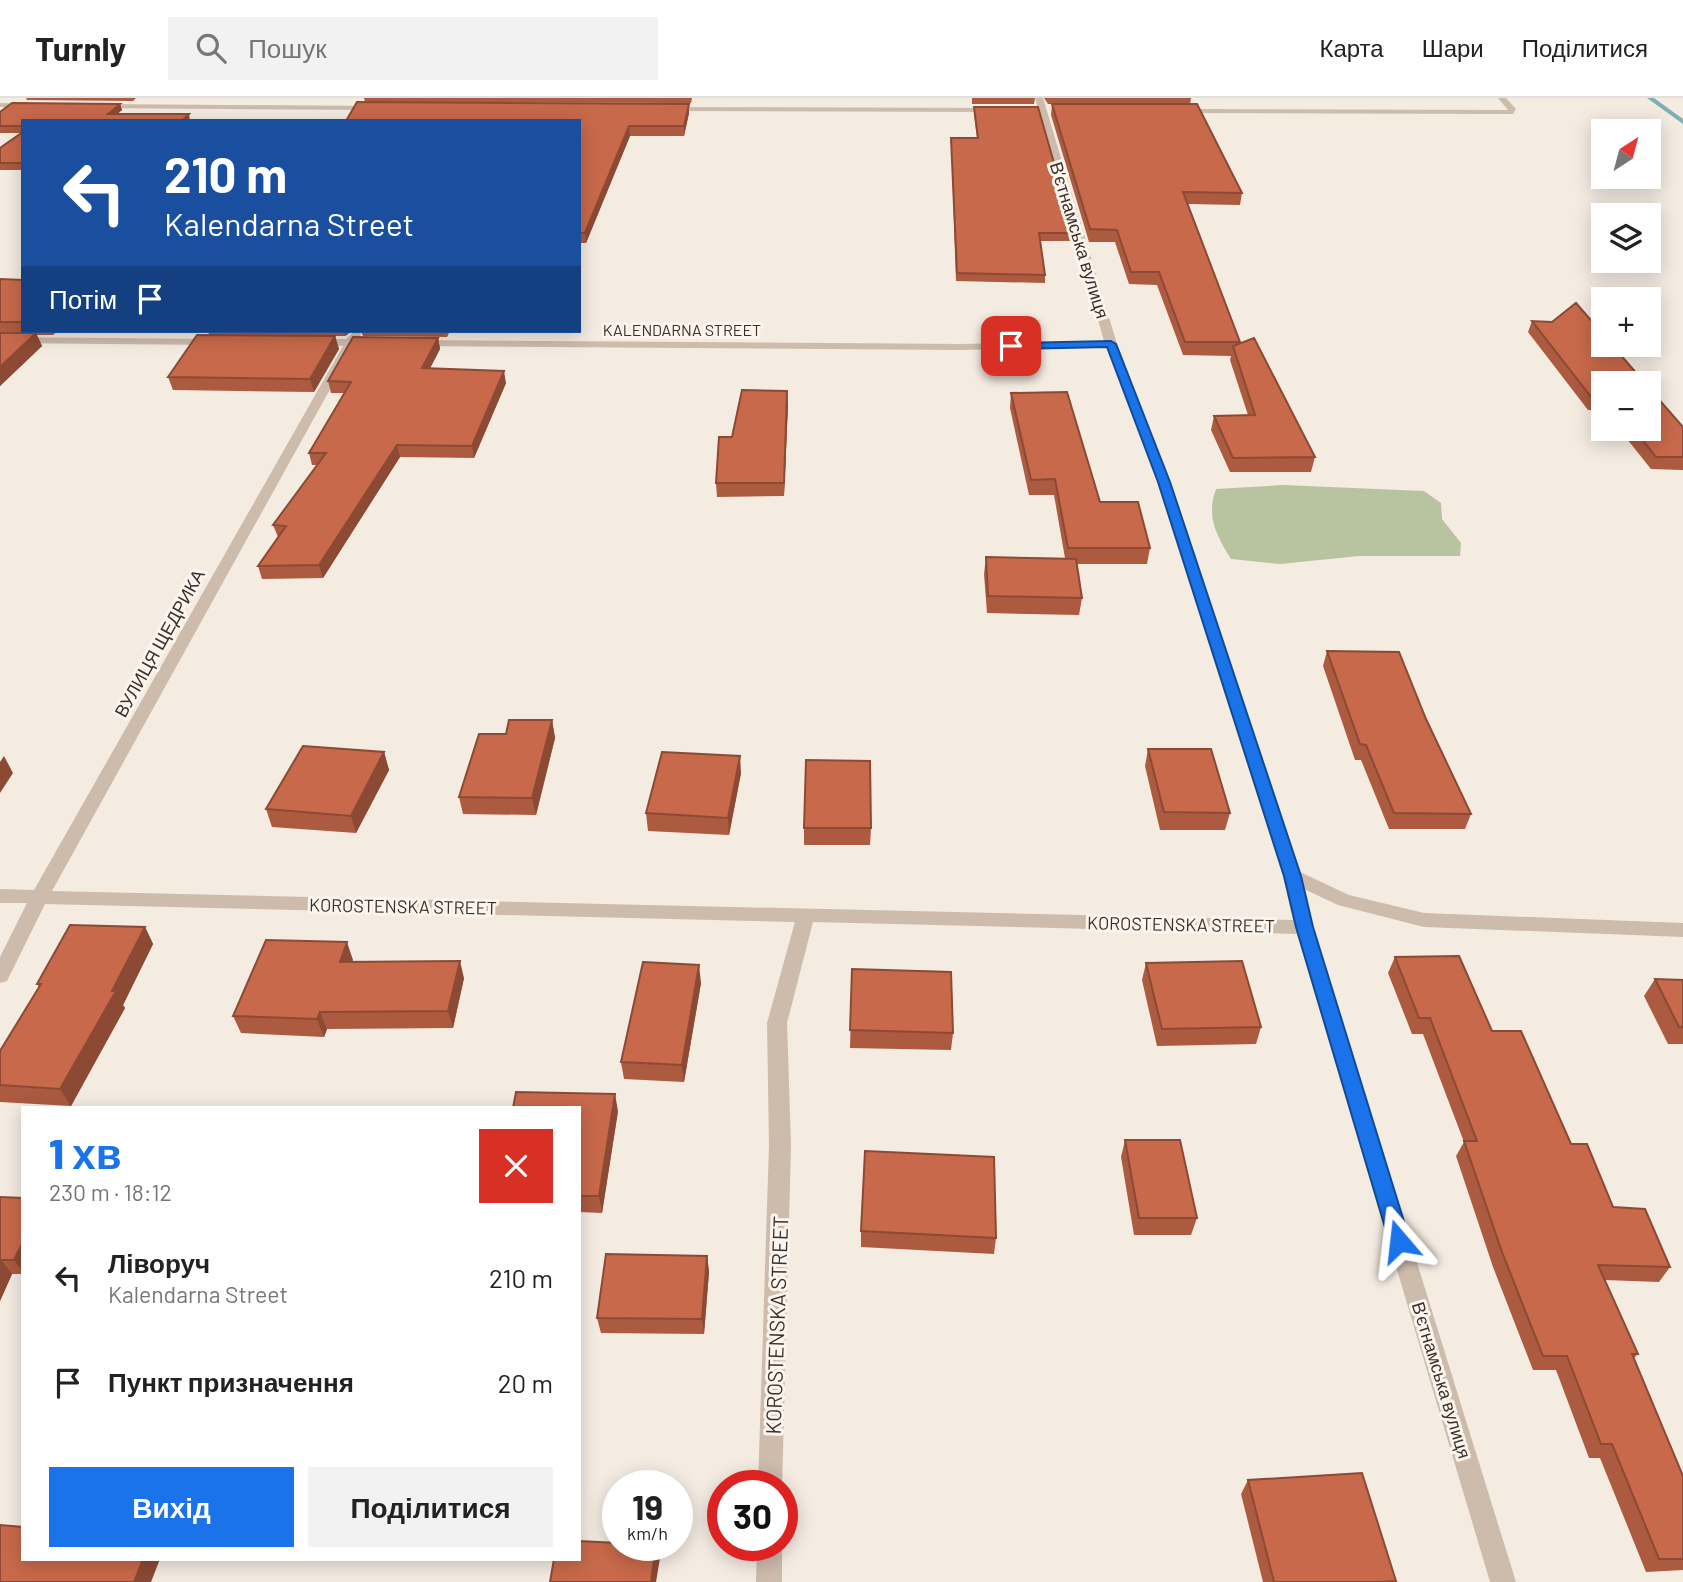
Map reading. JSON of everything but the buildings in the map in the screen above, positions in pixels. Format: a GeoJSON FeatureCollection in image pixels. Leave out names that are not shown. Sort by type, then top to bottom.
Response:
{"type":"FeatureCollection","features":[{"type":"Feature","properties":{"kind":"street"},"geometry":{"type":"LineString","coordinates":[[1163,111],[1510,112],[1512,109],[1502,98]]}},
{"type":"Feature","properties":{"kind":"street"},"geometry":{"type":"LineString","coordinates":[[0,105],[40,106]]}},
{"type":"Feature","properties":{"kind":"street"},"geometry":{"type":"LineString","coordinates":[[81,106],[381,108]]}},
{"type":"Feature","properties":{"kind":"street","name":"Вʼєтнамська вулиця"},"geometry":{"type":"LineString","coordinates":[[1040,107],[1111,344],[1164,482],[1292,876],[1304,927],[1503,1582]]}},
{"type":"Feature","properties":{"kind":"street"},"geometry":{"type":"LineString","coordinates":[[658,109],[1013,110]]}},
{"type":"Feature","properties":{"kind":"street"},"geometry":{"type":"LineString","coordinates":[[293,342],[353,337],[391,343]]}},
{"type":"Feature","properties":{"kind":"street","name":"ВУЛИЦЯ ЩЕДРИКА"},"geometry":{"type":"LineString","coordinates":[[0,976],[39,897],[353,337]]}},
{"type":"Feature","properties":{"kind":"street"},"geometry":{"type":"LineString","coordinates":[[0,340],[224,342]]}},
{"type":"Feature","properties":{"kind":"street","name":"KALENDARNA STREET"},"geometry":{"type":"LineString","coordinates":[[405,343],[947,347],[1111,344]]}},
{"type":"Feature","properties":{"kind":"street"},"geometry":{"type":"LineString","coordinates":[[1292,876],[1344,900],[1424,920],[1683,930]]}},
{"type":"Feature","properties":{"kind":"street","name":"KOROSTENSKA STREET"},"geometry":{"type":"LineString","coordinates":[[0,896],[1304,927]]}},
{"type":"Feature","properties":{"kind":"street","name":"KOROSTENSKA STREET"},"geometry":{"type":"LineString","coordinates":[[771,1470],[780,1145],[777,1023],[807,915]]}},
{"type":"Feature","properties":{"kind":"street"},"geometry":{"type":"LineString","coordinates":[[769,1582],[770,1561]]}},
{"type":"Feature","properties":{"kind":"green space"},"geometry":{"type":"Polygon","coordinates":[[[1283,485],[1424,491],[1441,503],[1442,519],[1461,543],[1460,556],[1359,556],[1280,564],[1231,559],[1221,542],[1212,517],[1216,489],[1283,485]]]}},
{"type":"Feature","properties":{"kind":"waterway"},"geometry":{"type":"LineString","coordinates":[[1650,98],[1683,122]]}},
{"type":"Feature","properties":{"kind":"route"},"geometry":{"type":"LineString","coordinates":[[1011,346],[1111,344],[1164,482],[1292,876],[1304,927],[1399,1241]]}}]}
